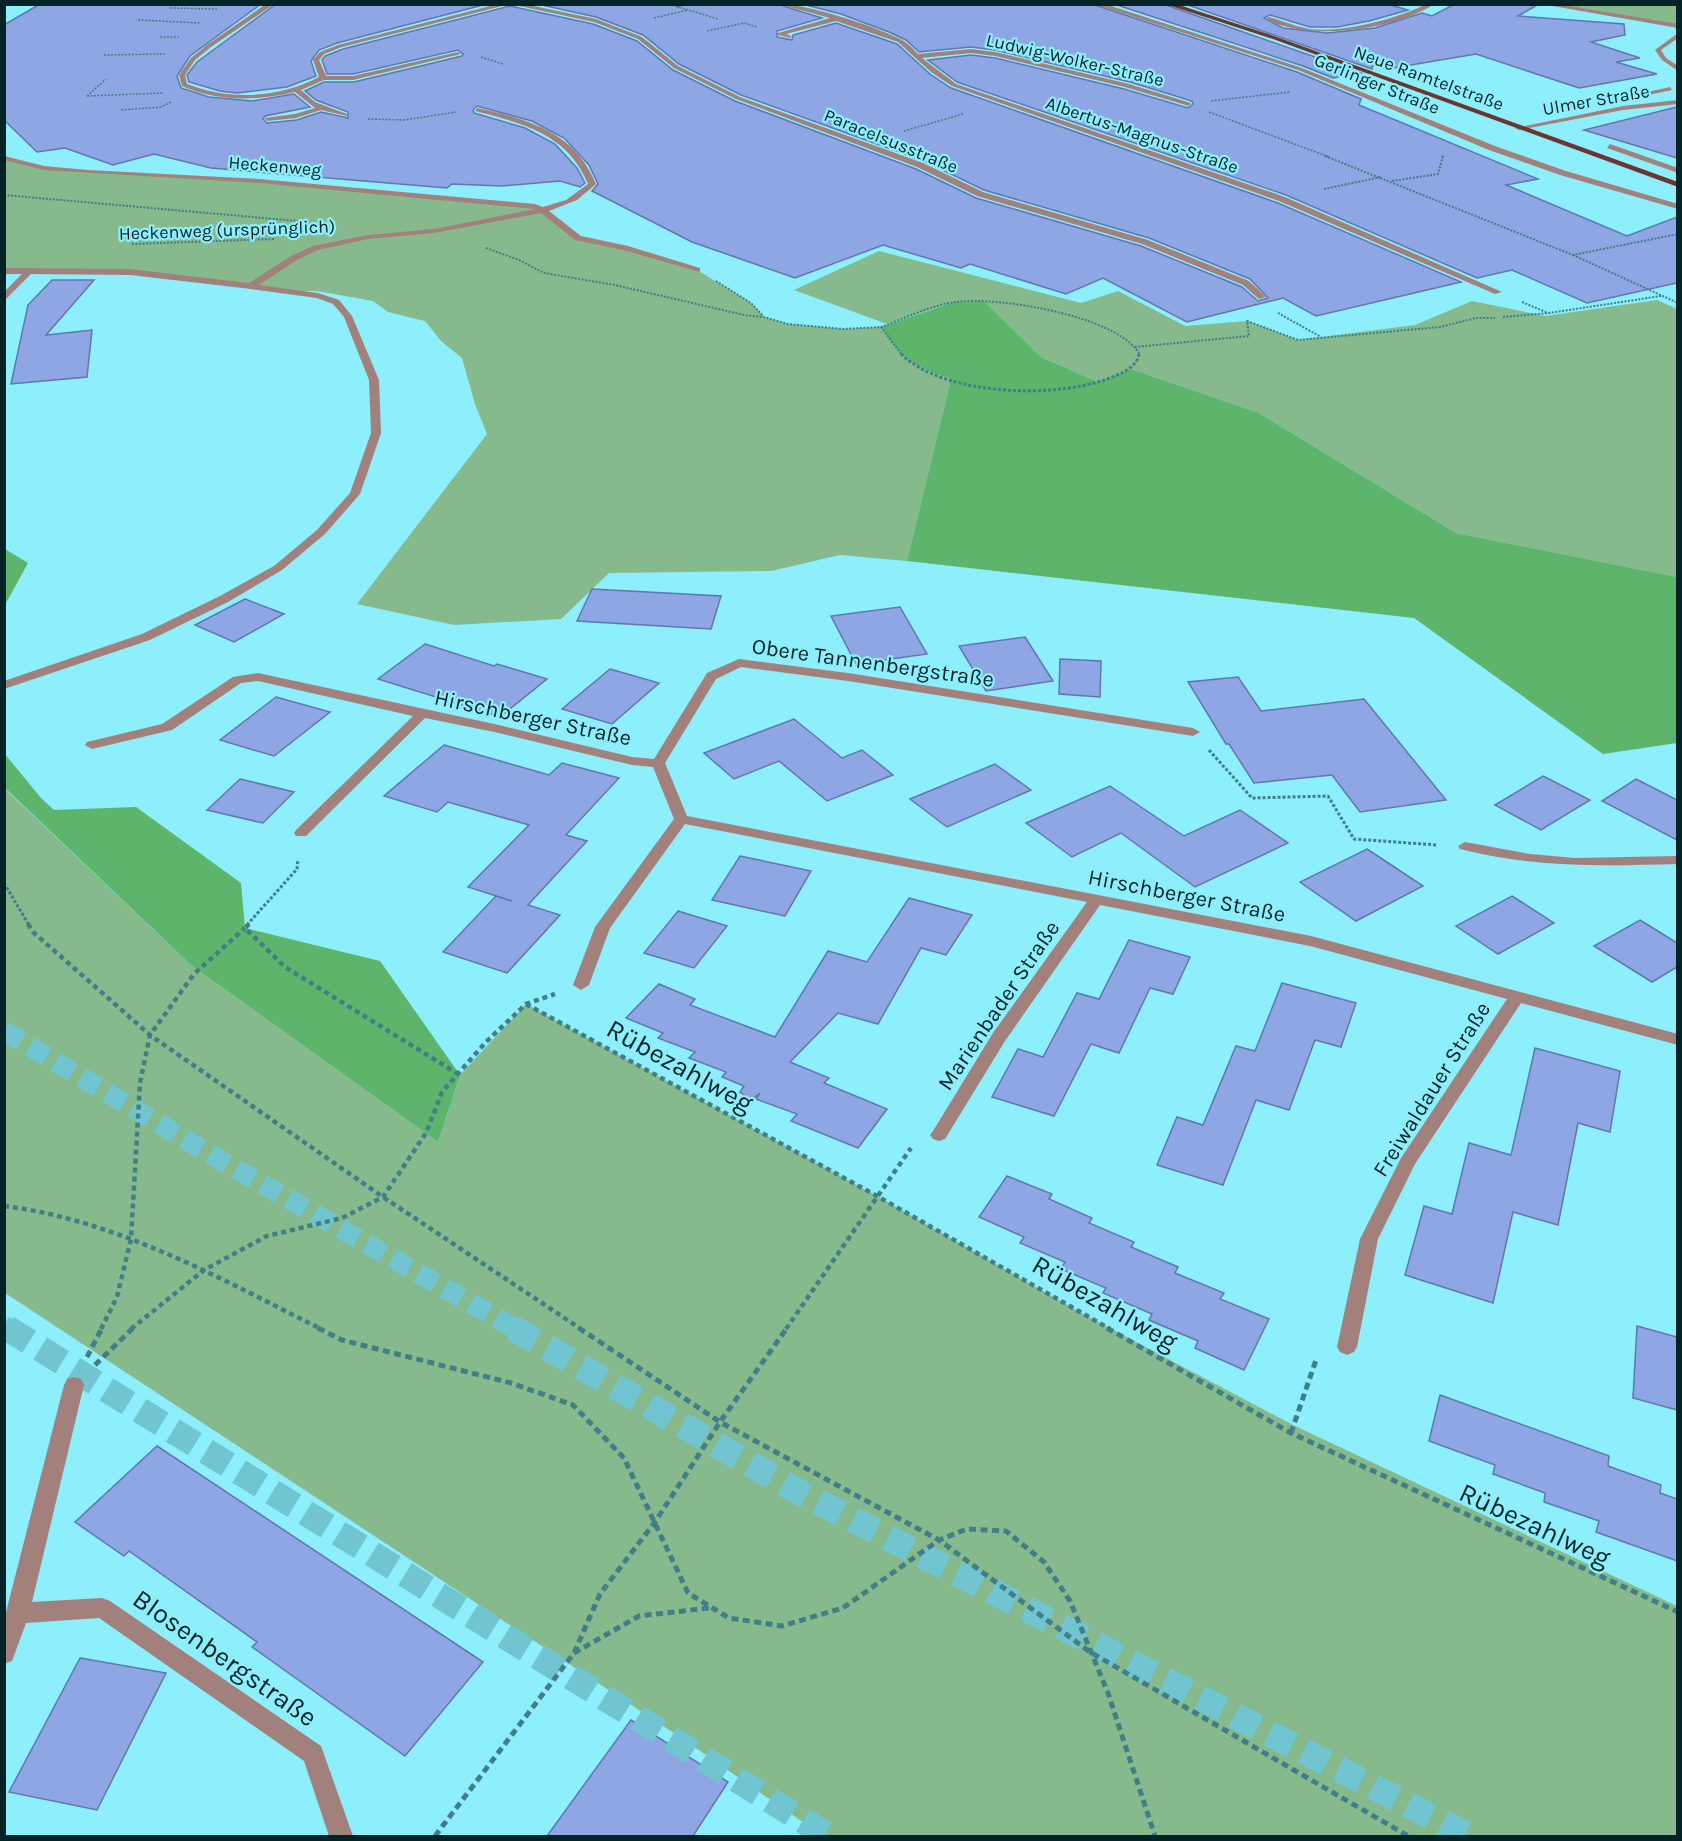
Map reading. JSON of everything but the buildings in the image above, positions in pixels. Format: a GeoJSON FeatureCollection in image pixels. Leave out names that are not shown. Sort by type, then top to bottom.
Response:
{"type":"FeatureCollection","features":[{"type":"Feature","properties":{"kind":"main road","name":"Neue Ramtelstraße"},"geometry":{"type":"LineString","coordinates":[[1168,4],[1275,38],[1677,185]]}},
{"type":"Feature","properties":{"kind":"street"},"geometry":{"type":"LineString","coordinates":[[271,4],[199,55],[182,75],[184,85],[210,95],[242,96],[297,90],[323,78],[353,78],[458,54]]}},
{"type":"Feature","properties":{"kind":"street"},"geometry":{"type":"LineString","coordinates":[[323,78],[316,60],[322,53],[340,46],[507,4]]}},
{"type":"Feature","properties":{"kind":"street","name":"Paracelsusstraße"},"geometry":{"type":"LineString","coordinates":[[513,4],[596,21],[640,39],[676,67],[738,98],[920,165],[980,194],[1145,242],[1246,283],[1262,297]]}},
{"type":"Feature","properties":{"kind":"street","name":"Albertus-Magnus-Straße"},"geometry":{"type":"LineString","coordinates":[[782,4],[838,19],[900,41],[933,71],[954,85],[1170,158],[1282,199],[1498,292]]}},
{"type":"Feature","properties":{"kind":"street","name":"Gerlinger Straße"},"geometry":{"type":"LineString","coordinates":[[1097,4],[1300,69],[1492,148],[1563,173],[1677,207]]}},
{"type":"Feature","properties":{"kind":"street"},"geometry":{"type":"LineString","coordinates":[[1269,19],[1311,31],[1325,32],[1385,20],[1431,4]]}},
{"type":"Feature","properties":{"kind":"street"},"geometry":{"type":"LineString","coordinates":[[1544,4],[1677,26]]}},
{"type":"Feature","properties":{"kind":"street"},"geometry":{"type":"LineString","coordinates":[[789,37],[780,34],[838,19]]}},
{"type":"Feature","properties":{"kind":"street"},"geometry":{"type":"LineString","coordinates":[[1677,35],[1658,50],[1664,59],[1677,69]]}},
{"type":"Feature","properties":{"kind":"street","name":"Ludwig-Wolker-Straße"},"geometry":{"type":"LineString","coordinates":[[918,56],[971,51],[995,54],[1108,81],[1189,104]]}},
{"type":"Feature","properties":{"kind":"street"},"geometry":{"type":"LineString","coordinates":[[1623,108],[1604,102],[1670,89]]}},
{"type":"Feature","properties":{"kind":"street"},"geometry":{"type":"LineString","coordinates":[[297,90],[303,99],[321,108],[345,115]]}},
{"type":"Feature","properties":{"kind":"street"},"geometry":{"type":"LineString","coordinates":[[242,96],[249,105]]}},
{"type":"Feature","properties":{"kind":"street","name":"Ulmer Straße"},"geometry":{"type":"LineString","coordinates":[[1519,128],[1623,108],[1677,102]]}},
{"type":"Feature","properties":{"kind":"street"},"geometry":{"type":"LineString","coordinates":[[301,105],[311,103]]}},
{"type":"Feature","properties":{"kind":"street"},"geometry":{"type":"LineString","coordinates":[[267,119],[296,116],[321,108]]}},
{"type":"Feature","properties":{"kind":"street","name":"Heckenweg"},"geometry":{"type":"LineString","coordinates":[[251,286],[294,258],[316,248],[368,237],[434,231],[562,206],[578,199],[592,184],[589,171],[551,133],[508,116],[477,110]]}},
{"type":"Feature","properties":{"kind":"street"},"geometry":{"type":"LineString","coordinates":[[1610,146],[1677,171]]}},
{"type":"Feature","properties":{"kind":"street","name":"Heckenweg"},"geometry":{"type":"LineString","coordinates":[[4,158],[45,168],[259,181],[535,206],[564,225],[578,238],[625,248],[697,270]]}},
{"type":"Feature","properties":{"kind":"street"},"geometry":{"type":"LineString","coordinates":[[4,271],[130,272],[251,286],[318,296],[336,302],[348,316],[374,380],[376,433],[355,494],[321,532],[278,568],[224,599],[146,637],[4,685]]}},
{"type":"Feature","properties":{"kind":"street"},"geometry":{"type":"LineString","coordinates":[[4,298],[29,271]]}},
{"type":"Feature","properties":{"kind":"street","name":"Obere Tannenbergstraße"},"geometry":{"type":"LineString","coordinates":[[658,763],[711,675],[739,663],[848,677],[1192,732]]}},
{"type":"Feature","properties":{"kind":"street"},"geometry":{"type":"LineString","coordinates":[[92,745],[167,727],[237,680],[258,677],[422,714]]}},
{"type":"Feature","properties":{"kind":"street","name":"Hirschberger Straße"},"geometry":{"type":"LineString","coordinates":[[301,833],[422,714],[499,729],[632,761],[658,763]]}},
{"type":"Feature","properties":{"kind":"street"},"geometry":{"type":"LineString","coordinates":[[581,985],[603,927],[681,819],[658,763]]}},
{"type":"Feature","properties":{"kind":"street","name":"Hirschberger Straße"},"geometry":{"type":"LineString","coordinates":[[681,819],[1311,941],[1518,995],[1677,1040]]}},
{"type":"Feature","properties":{"kind":"street"},"geometry":{"type":"LineString","coordinates":[[1465,846],[1530,858],[1575,862],[1677,860]]}},
{"type":"Feature","properties":{"kind":"street","name":"Marienbader Straße"},"geometry":{"type":"LineString","coordinates":[[939,1135],[999,1037],[1096,900]]}},
{"type":"Feature","properties":{"kind":"street","name":"Freiwaldauer Straße"},"geometry":{"type":"LineString","coordinates":[[1347,1347],[1369,1239],[1407,1162],[1518,995]]}},
{"type":"Feature","properties":{"kind":"street"},"geometry":{"type":"LineString","coordinates":[[4,1654],[18,1613],[74,1385]]}},
{"type":"Feature","properties":{"kind":"street","name":"Blosenbergstraße"},"geometry":{"type":"LineString","coordinates":[[18,1613],[102,1608],[313,1754],[340,1836]]}},
{"type":"Feature","properties":{"kind":"path"},"geometry":{"type":"LineString","coordinates":[[669,4],[718,19]]}},
{"type":"Feature","properties":{"kind":"path"},"geometry":{"type":"LineString","coordinates":[[676,7],[687,4]]}},
{"type":"Feature","properties":{"kind":"path"},"geometry":{"type":"LineString","coordinates":[[170,8],[218,9]]}},
{"type":"Feature","properties":{"kind":"path"},"geometry":{"type":"LineString","coordinates":[[138,20],[242,24]]}},
{"type":"Feature","properties":{"kind":"path"},"geometry":{"type":"LineString","coordinates":[[707,31],[744,23],[782,32]]}},
{"type":"Feature","properties":{"kind":"path"},"geometry":{"type":"LineString","coordinates":[[107,52],[123,54]]}},
{"type":"Feature","properties":{"kind":"path"},"geometry":{"type":"LineString","coordinates":[[104,55],[199,55]]}},
{"type":"Feature","properties":{"kind":"path"},"geometry":{"type":"LineString","coordinates":[[474,55],[503,64]]}},
{"type":"Feature","properties":{"kind":"path"},"geometry":{"type":"LineString","coordinates":[[106,79],[87,96],[194,90]]}},
{"type":"Feature","properties":{"kind":"path"},"geometry":{"type":"LineString","coordinates":[[121,110],[161,107],[189,97],[202,98],[210,95]]}},
{"type":"Feature","properties":{"kind":"path"},"geometry":{"type":"LineString","coordinates":[[1209,101],[1234,98]]}},
{"type":"Feature","properties":{"kind":"path"},"geometry":{"type":"LineString","coordinates":[[863,143],[1001,102]]}},
{"type":"Feature","properties":{"kind":"path"},"geometry":{"type":"LineString","coordinates":[[1189,104],[1392,181],[1573,255],[1677,303]]}},
{"type":"Feature","properties":{"kind":"path"},"geometry":{"type":"LineString","coordinates":[[345,115],[404,120],[477,110]]}},
{"type":"Feature","properties":{"kind":"path"},"geometry":{"type":"LineString","coordinates":[[1392,181],[1438,174],[1442,156]]}},
{"type":"Feature","properties":{"kind":"path"},"geometry":{"type":"LineString","coordinates":[[1282,199],[1382,177]]}},
{"type":"Feature","properties":{"kind":"path"},"geometry":{"type":"LineString","coordinates":[[4,195],[311,223]]}},
{"type":"Feature","properties":{"kind":"path"},"geometry":{"type":"LineString","coordinates":[[1573,255],[1677,234]]}},
{"type":"Feature","properties":{"kind":"path","name":"Heckenweg (ursprünglich)"},"geometry":{"type":"LineString","coordinates":[[123,245],[273,239]]}},
{"type":"Feature","properties":{"kind":"path"},"geometry":{"type":"LineString","coordinates":[[477,246],[519,260],[544,273],[615,285],[788,324],[843,329],[881,327],[954,302],[984,301],[1046,310],[1100,324],[1135,347],[1140,355],[1131,369],[1098,382],[1065,389],[998,387],[929,373],[905,358],[892,346],[881,327]]}},
{"type":"Feature","properties":{"kind":"path"},"geometry":{"type":"LineString","coordinates":[[697,270],[751,303],[764,317]]}},
{"type":"Feature","properties":{"kind":"path"},"geometry":{"type":"LineString","coordinates":[[1135,347],[1249,336],[1247,321],[1298,340],[1440,327],[1476,318],[1520,317],[1661,296]]}},
{"type":"Feature","properties":{"kind":"path"},"geometry":{"type":"LineString","coordinates":[[1262,297],[1267,306],[1322,338]]}},
{"type":"Feature","properties":{"kind":"path"},"geometry":{"type":"LineString","coordinates":[[1192,732],[1252,798],[1328,796],[1354,839],[1465,846]]}},
{"type":"Feature","properties":{"kind":"path"},"geometry":{"type":"LineString","coordinates":[[74,1385],[117,1297],[131,1239],[140,1083],[150,1035],[194,974],[245,928],[297,869],[301,833]]}},
{"type":"Feature","properties":{"kind":"path"},"geometry":{"type":"LineString","coordinates":[[4,883],[33,932],[150,1035],[383,1197],[720,1422],[939,1540],[1090,1652],[1408,1836]]}},
{"type":"Feature","properties":{"kind":"path"},"geometry":{"type":"LineString","coordinates":[[245,928],[285,967],[458,1074]]}},
{"type":"Feature","properties":{"kind":"path"},"geometry":{"type":"LineString","coordinates":[[74,1385],[139,1322],[204,1270],[267,1236],[342,1218],[383,1197],[426,1133],[442,1092],[486,1042],[526,1004],[581,985]]}},
{"type":"Feature","properties":{"kind":"path","name":"Rübezahlweg"},"geometry":{"type":"LineString","coordinates":[[526,1004],[877,1196],[1291,1433],[1677,1612]]}},
{"type":"Feature","properties":{"kind":"path"},"geometry":{"type":"LineString","coordinates":[[435,1836],[574,1653],[600,1594],[655,1522],[720,1422],[912,1147],[939,1135]]}},
{"type":"Feature","properties":{"kind":"path"},"geometry":{"type":"LineString","coordinates":[[4,1206],[37,1210],[131,1239],[204,1270],[342,1340],[511,1383],[573,1405],[624,1458],[688,1593],[729,1618],[782,1626],[843,1608],[939,1540],[967,1529],[1006,1531],[1044,1562],[1070,1601],[1108,1693],[1155,1836]]}},
{"type":"Feature","properties":{"kind":"path"},"geometry":{"type":"LineString","coordinates":[[1291,1433],[1317,1357],[1347,1347]]}},
{"type":"Feature","properties":{"kind":"path"},"geometry":{"type":"LineString","coordinates":[[574,1653],[639,1616],[710,1607]]}},
{"type":"Feature","properties":{"kind":"green space"},"geometry":{"type":"Polygon","coordinates":[[[1562,5],[1677,5],[1677,26],[1562,5]]]}},
{"type":"Feature","properties":{"kind":"green space"},"geometry":{"type":"Polygon","coordinates":[[[5,156],[45,168],[259,181],[535,206],[578,238],[625,248],[697,270],[751,303],[764,317],[788,324],[843,329],[881,327],[894,345],[911,360],[940,376],[951,379],[907,561],[840,555],[771,571],[609,573],[561,619],[454,625],[357,604],[487,434],[475,404],[462,358],[441,341],[425,321],[388,312],[373,301],[317,291],[296,291],[122,273],[5,271],[5,156]]]}},
{"type":"Feature","properties":{"kind":"green space"},"geometry":{"type":"Polygon","coordinates":[[[879,251],[1081,303],[1118,291],[1185,326],[1247,321],[1298,340],[1415,325],[1472,301],[1545,316],[1657,300],[1677,309],[1677,577],[1456,533],[1259,413],[1131,369],[1098,382],[1041,357],[984,301],[954,302],[887,324],[794,290],[879,251]]]}},
{"type":"Feature","properties":{"kind":"green space"},"geometry":{"type":"Polygon","coordinates":[[[984,301],[1041,357],[1098,382],[1131,369],[1259,413],[1456,533],[1677,577],[1677,743],[1603,754],[1414,618],[907,561],[951,379],[918,366],[895,347],[881,327],[954,302],[984,301]]]}},
{"type":"Feature","properties":{"kind":"green space"},"geometry":{"type":"Polygon","coordinates":[[[5,549],[28,563],[5,605],[5,549]]]}},
{"type":"Feature","properties":{"kind":"green space"},"geometry":{"type":"Polygon","coordinates":[[[4,753],[41,798],[54,810],[136,807],[241,883],[245,928],[380,961],[460,1075],[438,1142],[191,965],[5,788],[4,753]]]}},
{"type":"Feature","properties":{"kind":"green space"},"geometry":{"type":"Polygon","coordinates":[[[4,788],[191,965],[438,1142],[460,1075],[526,1004],[877,1196],[1087,1316],[1293,1425],[1677,1606],[1677,1836],[823,1836],[680,1737],[5,1293],[4,788]]]}},
{"type":"Feature","properties":{"kind":"tunnel"},"geometry":{"type":"LineString","coordinates":[[4,1031],[208,1153],[516,1329]]}},
{"type":"Feature","properties":{"kind":"tunnel"},"geometry":{"type":"LineString","coordinates":[[4,1326],[10,1329]]}},
{"type":"Feature","properties":{"kind":"tunnel"},"geometry":{"type":"LineString","coordinates":[[7,1328],[828,1836]]}},
{"type":"Feature","properties":{"kind":"tunnel"},"geometry":{"type":"LineString","coordinates":[[513,1328],[799,1492],[1469,1836]]}}]}
